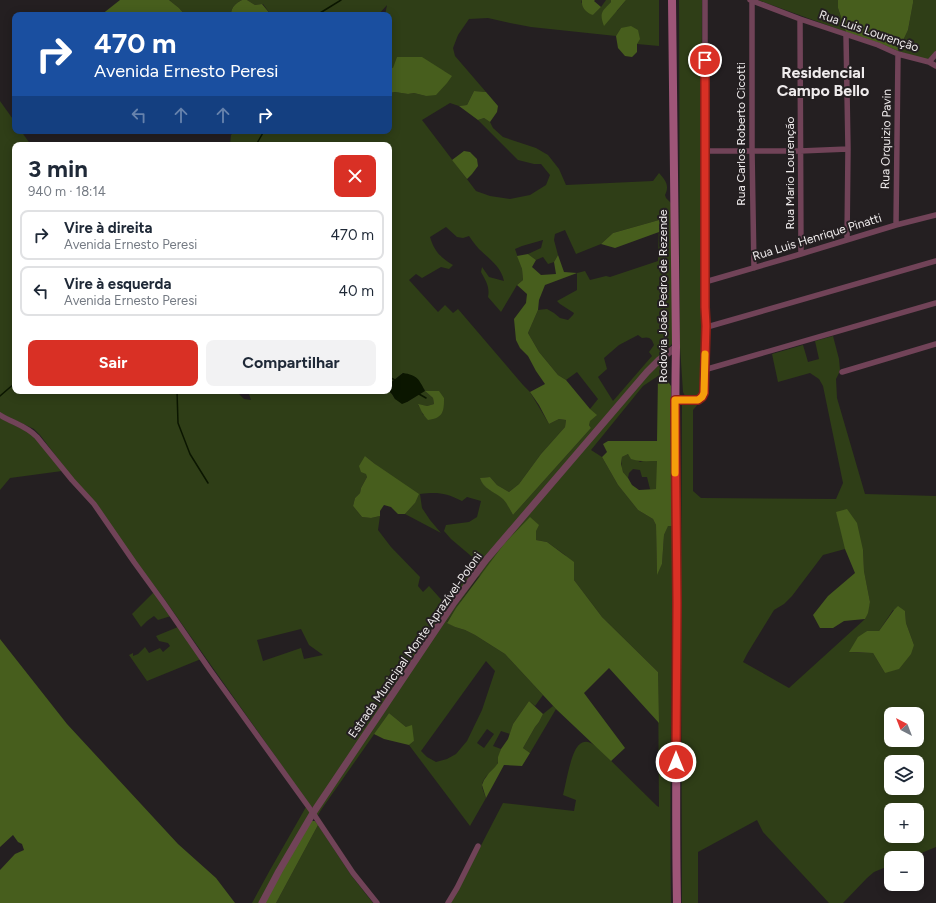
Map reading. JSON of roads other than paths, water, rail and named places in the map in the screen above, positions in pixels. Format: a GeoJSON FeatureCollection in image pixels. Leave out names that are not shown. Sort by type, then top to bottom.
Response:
{"type":"FeatureCollection","features":[{"type":"Feature","properties":{"kind":"main road","name":"Rodovia João Pedro de Rezende"},"geometry":{"type":"LineString","coordinates":[[672,0],[676,347],[676,903]]}},
{"type":"Feature","properties":{"kind":"street"},"geometry":{"type":"LineString","coordinates":[[675,400],[698,400],[704,393],[706,326],[704,151],[705,0]]}},
{"type":"Feature","properties":{"kind":"street","name":"Rua Luis Lourenção"},"geometry":{"type":"LineString","coordinates":[[751,0],[800,19],[878,45],[898,54],[929,62],[936,66]]}},
{"type":"Feature","properties":{"kind":"street","name":"Rua Carlos Roberto Cicotti"},"geometry":{"type":"LineString","coordinates":[[751,0],[754,268]]}},
{"type":"Feature","properties":{"kind":"street","name":"Rua Mario Lourenção"},"geometry":{"type":"LineString","coordinates":[[800,19],[801,254]]}},
{"type":"Feature","properties":{"kind":"street"},"geometry":{"type":"LineString","coordinates":[[846,35],[848,149],[847,240]]}},
{"type":"Feature","properties":{"kind":"street","name":"Rua Orquizio Pavin"},"geometry":{"type":"LineString","coordinates":[[896,225],[898,54]]}},
{"type":"Feature","properties":{"kind":"street"},"geometry":{"type":"LineString","coordinates":[[929,62],[936,54]]}},
{"type":"Feature","properties":{"kind":"street"},"geometry":{"type":"LineString","coordinates":[[704,151],[800,151],[848,149]]}},
{"type":"Feature","properties":{"kind":"street","name":"Rua Luis Henrique Pinatti"},"geometry":{"type":"LineString","coordinates":[[705,282],[896,225],[936,215]]}},
{"type":"Feature","properties":{"kind":"street"},"geometry":{"type":"LineString","coordinates":[[706,326],[936,262]]}},
{"type":"Feature","properties":{"kind":"street"},"geometry":{"type":"LineString","coordinates":[[704,370],[936,303]]}},
{"type":"Feature","properties":{"kind":"street"},"geometry":{"type":"LineString","coordinates":[[842,372],[936,344]]}},
{"type":"Feature","properties":{"kind":"street","name":"Estrada Municipal Monte Aprazível-Poloni"},"geometry":{"type":"LineString","coordinates":[[262,903],[313,813],[453,604],[486,560],[647,372],[659,360],[676,347]]}},
{"type":"Feature","properties":{"kind":"street"},"geometry":{"type":"LineString","coordinates":[[0,415],[32,432],[94,504],[210,670],[313,813],[353,873],[377,903]]}},
{"type":"Feature","properties":{"kind":"street"},"geometry":{"type":"LineString","coordinates":[[448,903],[478,846]]}},
{"type":"Feature","properties":{"kind":"waterway"},"geometry":{"type":"LineString","coordinates":[[322,12],[341,0]]}},
{"type":"Feature","properties":{"kind":"waterway"},"geometry":{"type":"LineString","coordinates":[[258,142],[262,134]]}},
{"type":"Feature","properties":{"kind":"waterway"},"geometry":{"type":"LineString","coordinates":[[0,396],[12,386]]}},
{"type":"Feature","properties":{"kind":"waterway"},"geometry":{"type":"LineString","coordinates":[[177,394],[178,423],[190,454],[208,483]]}},
{"type":"Feature","properties":{"kind":"waterway"},"geometry":{"type":"LineString","coordinates":[[419,394],[426,398]]}},
{"type":"Feature","properties":{"kind":"district","name":"Residencial Campo Bello"},"geometry":{"type":"Point","coordinates":[823,81]}}]}
